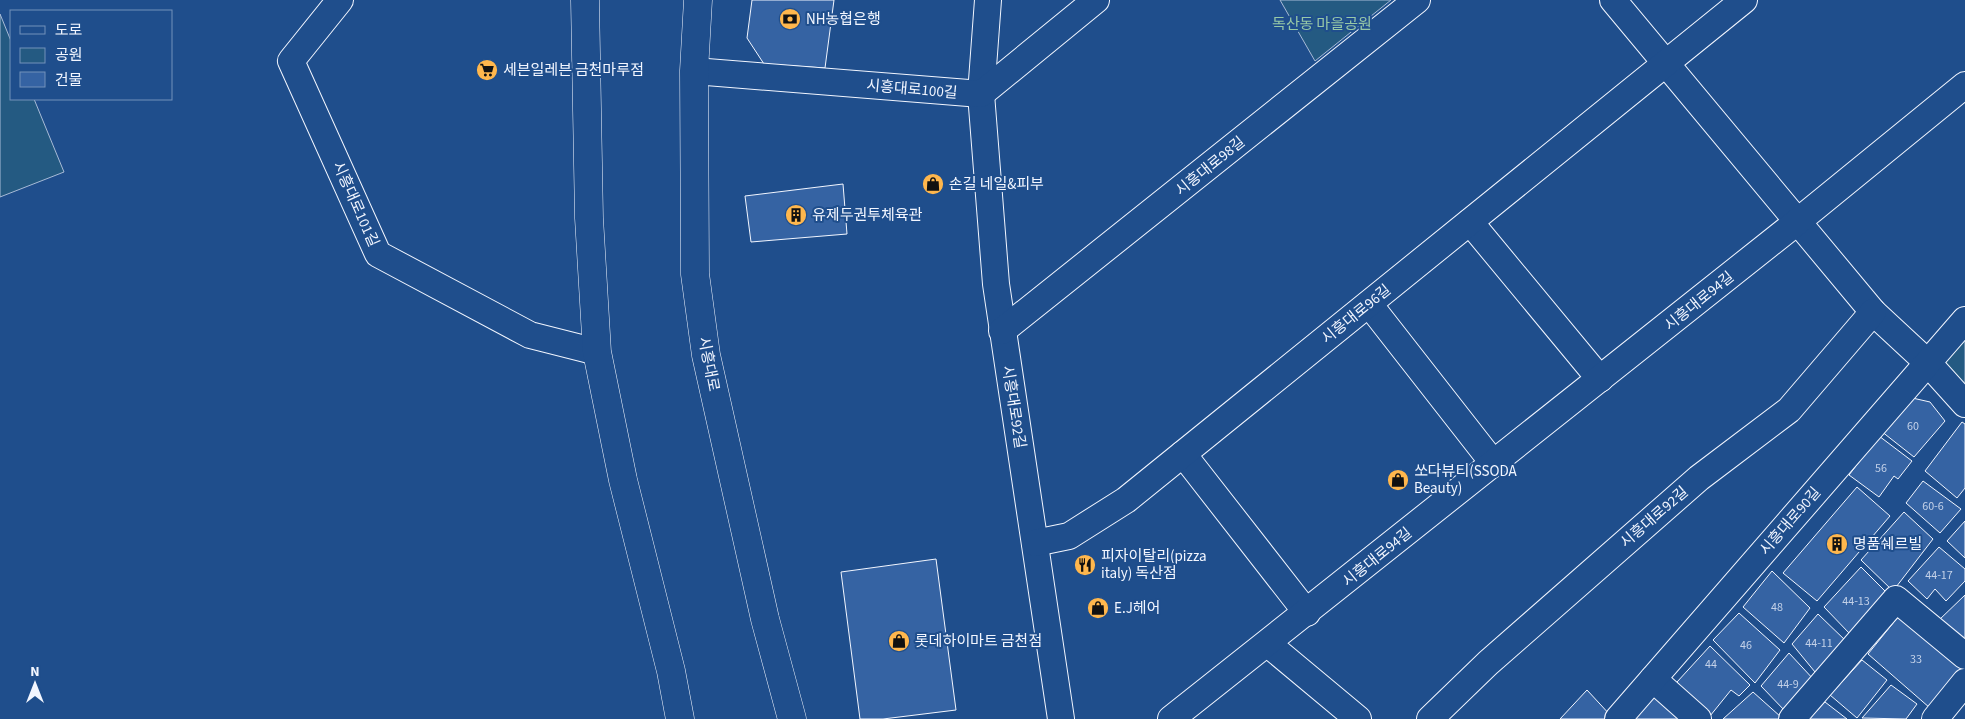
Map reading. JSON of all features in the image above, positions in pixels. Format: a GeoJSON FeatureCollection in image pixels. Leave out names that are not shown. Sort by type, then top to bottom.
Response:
{"type":"FeatureCollection","features":[{"type":"Feature","properties":{"kind":"main road"},"geometry":{"type":"LineString","coordinates":[[585,0],[589,218],[597,352],[624,480],[671,671],[680,719]]}},
{"type":"Feature","properties":{"kind":"main road","name":"시흥대로"},"geometry":{"type":"LineString","coordinates":[[698,0],[694,71],[695,274],[706,355],[765,619],[792,719]]}},
{"type":"Feature","properties":{"kind":"street","name":"시흥대로101길"},"geometry":{"type":"LineString","coordinates":[[340,0],[291,61],[378,254],[530,334],[597,352]]}},
{"type":"Feature","properties":{"kind":"street","name":"시흥대로92길"},"geometry":{"type":"LineString","coordinates":[[988,0],[981,94],[996,284],[1061,719]]}},
{"type":"Feature","properties":{"kind":"street"},"geometry":{"type":"LineString","coordinates":[[981,94],[1096,0]]}},
{"type":"Feature","properties":{"kind":"street","name":"시흥대로98길"},"geometry":{"type":"LineString","coordinates":[[1002,331],[1417,0]]}},
{"type":"Feature","properties":{"kind":"street"},"geometry":{"type":"LineString","coordinates":[[1613,0],[1873,312],[1928,363],[1965,404]]}},
{"type":"Feature","properties":{"kind":"street","name":"시흥대로96길"},"geometry":{"type":"LineString","coordinates":[[1036,543],[1069,536],[1126,500],[1744,0]]}},
{"type":"Feature","properties":{"kind":"street","name":"시흥대로100길"},"geometry":{"type":"LineString","coordinates":[[694,71],[981,94]]}},
{"type":"Feature","properties":{"kind":"street","name":"시흥대로94길"},"geometry":{"type":"LineString","coordinates":[[1171,719],[1268,644],[1797,222],[1965,84]]}},
{"type":"Feature","properties":{"kind":"street"},"geometry":{"type":"LineString","coordinates":[[1470,222],[1600,379]]}},
{"type":"Feature","properties":{"kind":"street"},"geometry":{"type":"LineString","coordinates":[[1369,304],[1494,464]]}},
{"type":"Feature","properties":{"kind":"street","name":"시흥대로92길"},"geometry":{"type":"LineString","coordinates":[[1430,719],[1488,663],[1699,478],[1789,410],[1873,312]]}},
{"type":"Feature","properties":{"kind":"street","name":"시흥대로90길"},"geometry":{"type":"LineString","coordinates":[[1618,719],[1965,320]]}},
{"type":"Feature","properties":{"kind":"street"},"geometry":{"type":"LineString","coordinates":[[1183,454],[1307,613]]}},
{"type":"Feature","properties":{"kind":"street"},"geometry":{"type":"LineString","coordinates":[[1792,719],[1896,599],[1965,656]]}},
{"type":"Feature","properties":{"kind":"street"},"geometry":{"type":"LineString","coordinates":[[1268,644],[1358,719]]}},
{"type":"Feature","properties":{"kind":"street"},"geometry":{"type":"LineString","coordinates":[[1653,679],[1698,719]]}},
{"type":"Feature","properties":{"kind":"street"},"geometry":{"type":"LineString","coordinates":[[1934,719],[1965,682]]}},
{"type":"Feature","properties":{"kind":"green space","name":"독산동 마을공원"},"geometry":{"type":"Polygon","coordinates":[[[1280,0],[1391,0],[1315,61],[1280,0]]]}},
{"type":"Feature","properties":{"kind":"green space"},"geometry":{"type":"Polygon","coordinates":[[[0,14],[10,39],[10,100],[34,100],[64,172],[0,197],[0,14]]]}},
{"type":"Feature","properties":{"kind":"green space"},"geometry":{"type":"Polygon","coordinates":[[[1965,322],[1965,391],[1933,358],[1965,322]]]}},
{"type":"Feature","properties":{"kind":"building","name":"NH농협은행"},"geometry":{"type":"Polygon","coordinates":[[[752,0],[834,0],[825,68],[764,64],[747,38],[752,0]]]}},
{"type":"Feature","properties":{"kind":"building","name":"유제두권투체육관"},"geometry":{"type":"Polygon","coordinates":[[[843,184],[847,234],[751,242],[745,196],[843,184]]]}},
{"type":"Feature","properties":{"kind":"building"},"geometry":{"type":"Polygon","coordinates":[[[1908,397],[1930,402],[1945,421],[1914,457],[1881,431],[1908,397]]]}},
{"type":"Feature","properties":{"kind":"building"},"geometry":{"type":"Polygon","coordinates":[[[1962,422],[1965,424],[1965,488],[1957,498],[1925,471],[1962,422]]]}},
{"type":"Feature","properties":{"kind":"building"},"geometry":{"type":"Polygon","coordinates":[[[1879,436],[1912,461],[1898,479],[1894,476],[1879,497],[1849,475],[1879,436]]]}},
{"type":"Feature","properties":{"kind":"building"},"geometry":{"type":"Polygon","coordinates":[[[1923,481],[1961,509],[1940,533],[1906,503],[1923,481]]]}},
{"type":"Feature","properties":{"kind":"building","name":"명품쉐르빌"},"geometry":{"type":"Polygon","coordinates":[[[1857,487],[1890,516],[1817,601],[1783,573],[1857,487]]]}},
{"type":"Feature","properties":{"kind":"building"},"geometry":{"type":"Polygon","coordinates":[[[1904,512],[1933,539],[1893,591],[1861,560],[1904,512]]]}},
{"type":"Feature","properties":{"kind":"building"},"geometry":{"type":"Polygon","coordinates":[[[1965,521],[1965,558],[1947,541],[1965,521]]]}},
{"type":"Feature","properties":{"kind":"building"},"geometry":{"type":"Polygon","coordinates":[[[1939,547],[1965,569],[1965,581],[1946,601],[1935,589],[1927,599],[1908,581],[1939,547]]]}},
{"type":"Feature","properties":{"kind":"building","name":"롯데하이마트 금천점"},"geometry":{"type":"Polygon","coordinates":[[[936,559],[956,710],[883,719],[860,719],[841,572],[936,559]]]}},
{"type":"Feature","properties":{"kind":"building"},"geometry":{"type":"Polygon","coordinates":[[[1861,567],[1888,594],[1850,634],[1824,607],[1861,567]]]}},
{"type":"Feature","properties":{"kind":"building"},"geometry":{"type":"Polygon","coordinates":[[[1772,571],[1810,608],[1784,643],[1743,607],[1772,571]]]}},
{"type":"Feature","properties":{"kind":"building"},"geometry":{"type":"Polygon","coordinates":[[[1965,595],[1965,647],[1938,621],[1965,595]]]}},
{"type":"Feature","properties":{"kind":"building"},"geometry":{"type":"Polygon","coordinates":[[[1902,612],[1964,664],[1930,708],[1868,654],[1902,612]]]}},
{"type":"Feature","properties":{"kind":"building"},"geometry":{"type":"Polygon","coordinates":[[[1739,613],[1780,650],[1755,683],[1713,640],[1739,613]]]}},
{"type":"Feature","properties":{"kind":"building"},"geometry":{"type":"Polygon","coordinates":[[[1818,614],[1847,642],[1815,672],[1792,644],[1818,614]]]}},
{"type":"Feature","properties":{"kind":"building"},"geometry":{"type":"Polygon","coordinates":[[[1710,646],[1750,685],[1739,696],[1731,690],[1710,716],[1677,682],[1710,646]]]}},
{"type":"Feature","properties":{"kind":"building"},"geometry":{"type":"Polygon","coordinates":[[[1789,653],[1815,681],[1786,712],[1761,686],[1789,653]]]}},
{"type":"Feature","properties":{"kind":"building"},"geometry":{"type":"Polygon","coordinates":[[[1862,660],[1887,680],[1857,718],[1830,695],[1862,660]]]}},
{"type":"Feature","properties":{"kind":"building"},"geometry":{"type":"Polygon","coordinates":[[[1891,685],[1917,704],[1906,719],[1862,718],[1891,685]]]}},
{"type":"Feature","properties":{"kind":"building"},"geometry":{"type":"Polygon","coordinates":[[[1587,690],[1612,717],[1610,719],[1560,719],[1587,690]]]}},
{"type":"Feature","properties":{"kind":"building"},"geometry":{"type":"Polygon","coordinates":[[[1657,690],[1686,719],[1635,719],[1657,690]]]}},
{"type":"Feature","properties":{"kind":"building"},"geometry":{"type":"Polygon","coordinates":[[[1753,692],[1781,717],[1779,719],[1723,719],[1753,692]]]}},
{"type":"Feature","properties":{"kind":"building"},"geometry":{"type":"Polygon","coordinates":[[[1825,702],[1847,719],[1809,719],[1825,702]]]}},
{"type":"Feature","properties":{"kind":"place","name":"NH농협은행"},"geometry":{"type":"Point","coordinates":[790,19]}},
{"type":"Feature","properties":{"kind":"place","name":"세븐일레븐 금천마루점"},"geometry":{"type":"Point","coordinates":[487,70]}},
{"type":"Feature","properties":{"kind":"place","name":"손길 네일&피부"},"geometry":{"type":"Point","coordinates":[933,184]}},
{"type":"Feature","properties":{"kind":"place","name":"유제두권투체육관"},"geometry":{"type":"Point","coordinates":[796,215]}},
{"type":"Feature","properties":{"kind":"place","name":"쏘다뷰티(SSODA Beauty)"},"geometry":{"type":"Point","coordinates":[1398,480]}},
{"type":"Feature","properties":{"kind":"place","name":"명품쉐르빌"},"geometry":{"type":"Point","coordinates":[1837,544]}},
{"type":"Feature","properties":{"kind":"place","name":"피자이탈리(pizza italy) 독산점"},"geometry":{"type":"Point","coordinates":[1085,565]}},
{"type":"Feature","properties":{"kind":"place","name":"E.J헤어"},"geometry":{"type":"Point","coordinates":[1098,608]}},
{"type":"Feature","properties":{"kind":"place","name":"롯데하이마트 금천점"},"geometry":{"type":"Point","coordinates":[899,641]}}]}
